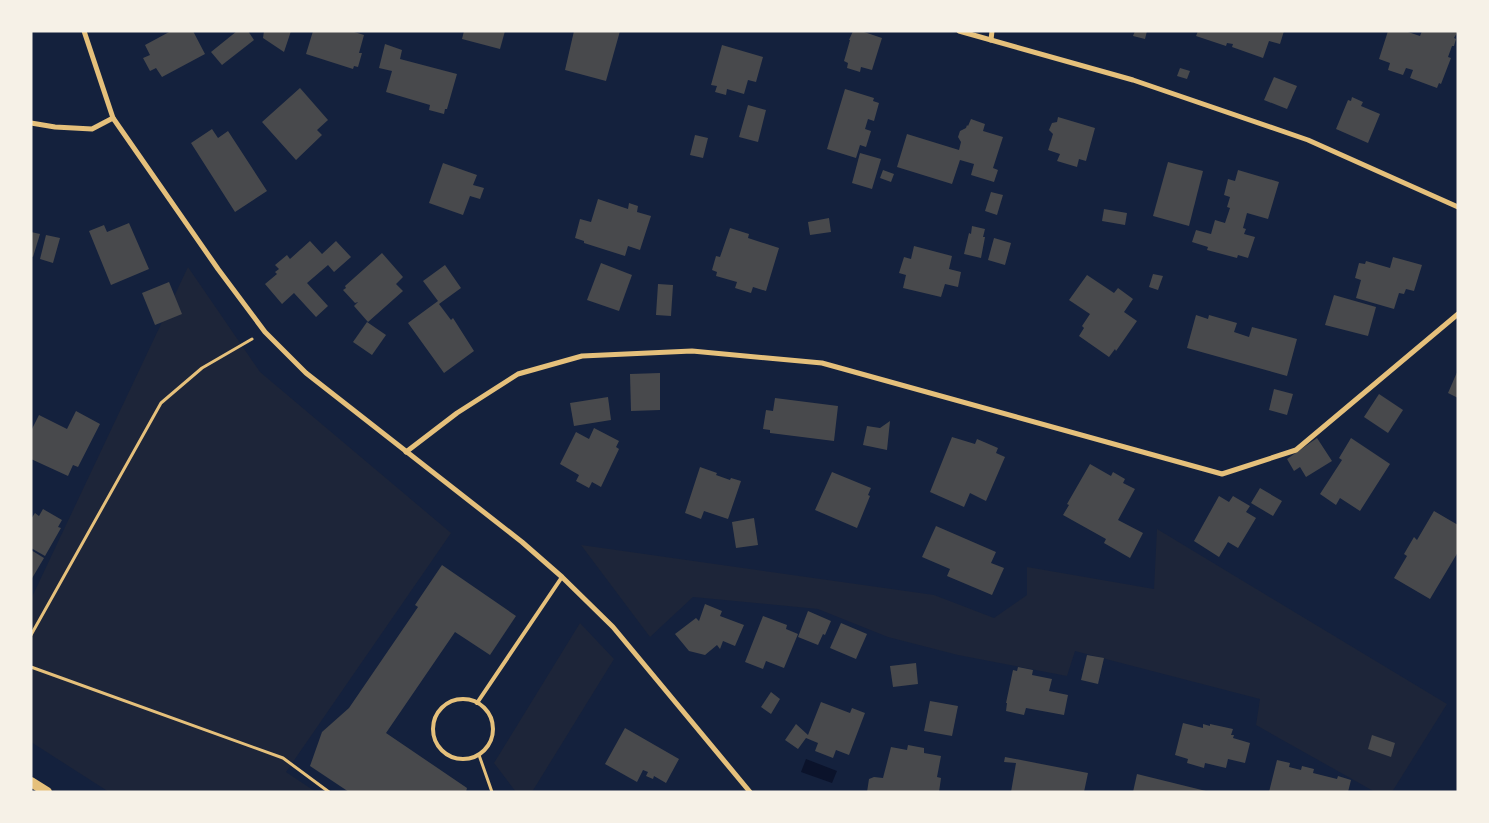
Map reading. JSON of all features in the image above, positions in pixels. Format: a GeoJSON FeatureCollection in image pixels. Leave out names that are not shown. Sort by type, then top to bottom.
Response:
{"type":"FeatureCollection","features":[{"type":"Feature","properties":{"kind":"main road"},"geometry":{"type":"LineString","coordinates":[[31,782],[47,792]]}},
{"type":"Feature","properties":{"kind":"street"},"geometry":{"type":"LineString","coordinates":[[84,31],[113,118],[218,269],[265,332],[306,373],[522,542],[562,577],[613,627],[750,792]]}},
{"type":"Feature","properties":{"kind":"street"},"geometry":{"type":"LineString","coordinates":[[959,31],[1133,80],[1308,140],[1458,207]]}},
{"type":"Feature","properties":{"kind":"street"},"geometry":{"type":"LineString","coordinates":[[991,40],[992,31]]}},
{"type":"Feature","properties":{"kind":"street"},"geometry":{"type":"LineString","coordinates":[[31,122],[55,127],[92,129],[113,118]]}},
{"type":"Feature","properties":{"kind":"street"},"geometry":{"type":"LineString","coordinates":[[406,452],[457,413],[518,374],[582,356],[692,351],[822,363],[1222,474],[1296,450],[1458,314]]}},
{"type":"Feature","properties":{"kind":"lane"},"geometry":{"type":"LineString","coordinates":[[477,703],[562,577]]}},
{"type":"Feature","properties":{"kind":"lane"},"geometry":{"type":"LineString","coordinates":[[457,700],[467,700],[485,708],[493,724],[491,742],[486,750],[479,755],[469,759],[458,759],[449,756],[435,740],[433,730],[435,720],[447,704],[457,700]]}},
{"type":"Feature","properties":{"kind":"path"},"geometry":{"type":"LineString","coordinates":[[31,635],[161,403],[202,368],[265,332]]}},
{"type":"Feature","properties":{"kind":"path"},"geometry":{"type":"LineString","coordinates":[[31,667],[283,758],[329,792]]}},
{"type":"Feature","properties":{"kind":"path"},"geometry":{"type":"LineString","coordinates":[[479,755],[492,792]]}},
{"type":"Feature","properties":{"kind":"shaded area"},"geometry":{"type":"Polygon","coordinates":[[[188,267],[260,372],[451,533],[286,772],[316,792],[109,792],[31,742],[31,599],[188,267]]]}},
{"type":"Feature","properties":{"kind":"shaded area"},"geometry":{"type":"Polygon","coordinates":[[[1157,529],[1447,704],[1392,792],[1375,792],[1256,725],[1260,699],[1075,651],[1067,676],[958,655],[888,637],[818,609],[693,597],[650,637],[581,545],[934,595],[994,618],[1027,595],[1027,567],[1154,589],[1157,529]]]}},
{"type":"Feature","properties":{"kind":"shaded area"},"geometry":{"type":"Polygon","coordinates":[[[580,623],[614,659],[532,792],[516,792],[494,763],[580,623]]]}},
{"type":"Feature","properties":{"kind":"shaded area"},"geometry":{"type":"Polygon","coordinates":[[[806,759],[837,771],[832,783],[801,772],[806,759]]]}},
{"type":"Feature","properties":{"kind":"building"},"geometry":{"type":"Polygon","coordinates":[[[171,31],[193,31],[205,54],[162,77],[156,68],[150,71],[143,58],[150,55],[145,45],[171,31]]]}},
{"type":"Feature","properties":{"kind":"building"},"geometry":{"type":"Polygon","coordinates":[[[237,31],[248,31],[254,40],[222,65],[211,52],[237,31]]]}},
{"type":"Feature","properties":{"kind":"building"},"geometry":{"type":"Polygon","coordinates":[[[264,31],[291,31],[284,52],[263,38],[264,31]]]}},
{"type":"Feature","properties":{"kind":"building"},"geometry":{"type":"Polygon","coordinates":[[[313,31],[351,31],[364,35],[359,53],[362,53],[358,67],[354,66],[353,69],[306,54],[313,31]]]}},
{"type":"Feature","properties":{"kind":"building"},"geometry":{"type":"Polygon","coordinates":[[[464,31],[505,31],[500,49],[462,39],[464,31]]]}},
{"type":"Feature","properties":{"kind":"building"},"geometry":{"type":"Polygon","coordinates":[[[574,31],[620,31],[606,81],[565,70],[574,31]]]}},
{"type":"Feature","properties":{"kind":"building"},"geometry":{"type":"Polygon","coordinates":[[[853,31],[861,31],[882,38],[872,70],[861,67],[860,72],[847,68],[848,63],[844,61],[853,31]]]}},
{"type":"Feature","properties":{"kind":"building"},"geometry":{"type":"Polygon","coordinates":[[[1135,31],[1147,31],[1145,39],[1133,36],[1135,31]]]}},
{"type":"Feature","properties":{"kind":"building"},"geometry":{"type":"Polygon","coordinates":[[[1198,31],[1284,31],[1280,44],[1269,41],[1263,58],[1232,47],[1233,44],[1227,43],[1226,46],[1196,36],[1198,31]]]}},
{"type":"Feature","properties":{"kind":"building"},"geometry":{"type":"Polygon","coordinates":[[[1388,31],[1405,31],[1420,36],[1422,31],[1458,31],[1454,38],[1456,39],[1454,46],[1452,46],[1448,57],[1451,58],[1441,84],[1439,83],[1437,88],[1410,78],[1413,70],[1406,68],[1403,75],[1388,70],[1390,63],[1379,59],[1388,31]]]}},
{"type":"Feature","properties":{"kind":"building"},"geometry":{"type":"Polygon","coordinates":[[[385,44],[402,50],[400,59],[457,74],[444,114],[429,110],[430,105],[386,92],[392,71],[379,68],[385,44]]]}},
{"type":"Feature","properties":{"kind":"building"},"geometry":{"type":"Polygon","coordinates":[[[722,45],[763,57],[756,82],[748,80],[744,94],[727,89],[726,95],[715,92],[717,86],[711,85],[722,45]]]}},
{"type":"Feature","properties":{"kind":"building"},"geometry":{"type":"Polygon","coordinates":[[[1180,68],[1190,71],[1187,79],[1177,76],[1180,68]]]}},
{"type":"Feature","properties":{"kind":"building"},"geometry":{"type":"Polygon","coordinates":[[[1274,77],[1297,86],[1287,109],[1264,100],[1274,77]]]}},
{"type":"Feature","properties":{"kind":"building"},"geometry":{"type":"Polygon","coordinates":[[[300,88],[328,120],[317,130],[322,135],[296,160],[262,122],[300,88]]]}},
{"type":"Feature","properties":{"kind":"building"},"geometry":{"type":"Polygon","coordinates":[[[845,89],[874,98],[873,101],[879,103],[874,121],[868,119],[865,129],[871,131],[866,147],[860,145],[856,158],[827,149],[845,89]]]}},
{"type":"Feature","properties":{"kind":"building"},"geometry":{"type":"Polygon","coordinates":[[[1352,97],[1363,102],[1361,106],[1380,114],[1368,143],[1336,129],[1348,100],[1351,101],[1352,97]]]}},
{"type":"Feature","properties":{"kind":"building"},"geometry":{"type":"Polygon","coordinates":[[[748,105],[766,110],[758,142],[739,137],[748,105]]]}},
{"type":"Feature","properties":{"kind":"building"},"geometry":{"type":"Polygon","coordinates":[[[1058,117],[1095,128],[1086,161],[1079,159],[1077,167],[1057,161],[1060,154],[1048,150],[1053,134],[1049,130],[1052,123],[1057,122],[1058,117]]]}},
{"type":"Feature","properties":{"kind":"building"},"geometry":{"type":"Polygon","coordinates":[[[971,119],[985,124],[983,131],[1003,137],[993,168],[998,170],[994,182],[971,175],[974,164],[960,160],[952,184],[897,167],[907,134],[959,150],[961,142],[958,137],[960,131],[968,126],[971,119]]]}},
{"type":"Feature","properties":{"kind":"building"},"geometry":{"type":"Polygon","coordinates":[[[212,129],[218,138],[228,131],[267,191],[235,212],[191,143],[212,129]]]}},
{"type":"Feature","properties":{"kind":"building"},"geometry":{"type":"Polygon","coordinates":[[[695,135],[708,138],[703,158],[690,155],[695,135]]]}},
{"type":"Feature","properties":{"kind":"building"},"geometry":{"type":"Polygon","coordinates":[[[860,153],[881,159],[872,189],[852,183],[860,153]]]}},
{"type":"Feature","properties":{"kind":"building"},"geometry":{"type":"Polygon","coordinates":[[[1168,162],[1203,171],[1189,226],[1153,216],[1168,162]]]}},
{"type":"Feature","properties":{"kind":"building"},"geometry":{"type":"Polygon","coordinates":[[[443,163],[477,175],[473,185],[484,188],[480,199],[470,196],[463,215],[429,203],[443,163]]]}},
{"type":"Feature","properties":{"kind":"building"},"geometry":{"type":"Polygon","coordinates":[[[883,170],[894,174],[891,182],[880,178],[883,170]]]}},
{"type":"Feature","properties":{"kind":"building"},"geometry":{"type":"Polygon","coordinates":[[[1238,170],[1279,182],[1268,219],[1247,213],[1243,228],[1246,229],[1244,234],[1255,237],[1248,258],[1238,255],[1237,258],[1207,250],[1208,247],[1192,242],[1196,230],[1211,234],[1215,220],[1225,223],[1230,208],[1227,207],[1230,197],[1224,195],[1228,179],[1235,181],[1238,170]]]}},
{"type":"Feature","properties":{"kind":"building"},"geometry":{"type":"Polygon","coordinates":[[[991,192],[1003,195],[997,215],[985,211],[991,192]]]}},
{"type":"Feature","properties":{"kind":"building"},"geometry":{"type":"Polygon","coordinates":[[[598,199],[628,209],[629,203],[638,206],[637,212],[651,216],[640,250],[628,246],[625,256],[584,243],[584,241],[575,238],[580,219],[591,222],[598,199]]]}},
{"type":"Feature","properties":{"kind":"building"},"geometry":{"type":"Polygon","coordinates":[[[1104,209],[1127,213],[1125,225],[1102,221],[1104,209]]]}},
{"type":"Feature","properties":{"kind":"building"},"geometry":{"type":"Polygon","coordinates":[[[829,218],[831,232],[810,235],[808,222],[829,218]]]}},
{"type":"Feature","properties":{"kind":"building"},"geometry":{"type":"Polygon","coordinates":[[[129,223],[149,269],[111,285],[89,231],[104,225],[107,232],[129,223]]]}},
{"type":"Feature","properties":{"kind":"building"},"geometry":{"type":"Polygon","coordinates":[[[972,226],[985,229],[981,258],[964,254],[972,226]]]}},
{"type":"Feature","properties":{"kind":"building"},"geometry":{"type":"Polygon","coordinates":[[[730,228],[749,234],[748,238],[779,248],[766,291],[753,287],[751,293],[735,288],[737,282],[716,276],[717,272],[712,270],[716,256],[720,257],[730,228]]]}},
{"type":"Feature","properties":{"kind":"building"},"geometry":{"type":"Polygon","coordinates":[[[31,232],[40,234],[33,257],[31,256],[31,232]]]}},
{"type":"Feature","properties":{"kind":"building"},"geometry":{"type":"Polygon","coordinates":[[[46,235],[60,238],[53,263],[40,259],[46,235]]]}},
{"type":"Feature","properties":{"kind":"building"},"geometry":{"type":"Polygon","coordinates":[[[994,238],[1011,243],[1005,265],[988,260],[994,238]]]}},
{"type":"Feature","properties":{"kind":"building"},"geometry":{"type":"Polygon","coordinates":[[[310,241],[322,254],[336,241],[351,257],[334,272],[328,265],[307,283],[328,306],[316,317],[294,293],[282,304],[265,284],[277,274],[275,272],[279,269],[275,265],[287,255],[290,259],[310,241]]]}},
{"type":"Feature","properties":{"kind":"building"},"geometry":{"type":"Polygon","coordinates":[[[914,246],[952,256],[949,269],[961,272],[958,287],[945,284],[941,297],[903,288],[906,275],[899,273],[904,257],[911,259],[914,246]]]}},
{"type":"Feature","properties":{"kind":"building"},"geometry":{"type":"Polygon","coordinates":[[[382,253],[403,277],[396,284],[403,291],[368,322],[354,306],[358,302],[355,303],[343,290],[346,288],[345,286],[382,253]]]}},
{"type":"Feature","properties":{"kind":"building"},"geometry":{"type":"Polygon","coordinates":[[[1393,257],[1422,265],[1414,291],[1406,289],[1404,294],[1399,293],[1394,309],[1356,298],[1361,280],[1355,278],[1359,263],[1365,264],[1366,261],[1390,268],[1393,257]]]}},
{"type":"Feature","properties":{"kind":"building"},"geometry":{"type":"Polygon","coordinates":[[[601,263],[632,275],[619,311],[587,300],[601,263]]]}},
{"type":"Feature","properties":{"kind":"building"},"geometry":{"type":"Polygon","coordinates":[[[445,265],[461,288],[439,304],[451,320],[453,318],[474,351],[444,373],[408,323],[438,301],[423,281],[445,265]]]}},
{"type":"Feature","properties":{"kind":"building"},"geometry":{"type":"Polygon","coordinates":[[[1153,274],[1163,276],[1158,290],[1149,287],[1153,274]]]}},
{"type":"Feature","properties":{"kind":"building"},"geometry":{"type":"Polygon","coordinates":[[[1087,275],[1114,293],[1118,288],[1133,299],[1124,312],[1137,321],[1116,351],[1115,349],[1109,357],[1079,336],[1084,328],[1082,326],[1090,314],[1069,300],[1087,275]]]}},
{"type":"Feature","properties":{"kind":"building"},"geometry":{"type":"Polygon","coordinates":[[[169,282],[182,314],[155,325],[142,293],[169,282]]]}},
{"type":"Feature","properties":{"kind":"building"},"geometry":{"type":"Polygon","coordinates":[[[658,284],[673,285],[671,316],[656,315],[658,284]]]}},
{"type":"Feature","properties":{"kind":"building"},"geometry":{"type":"Polygon","coordinates":[[[1334,295],[1376,307],[1368,336],[1325,325],[1334,295]]]}},
{"type":"Feature","properties":{"kind":"building"},"geometry":{"type":"Polygon","coordinates":[[[1196,315],[1208,319],[1209,315],[1237,323],[1234,332],[1249,337],[1252,327],[1297,339],[1287,376],[1187,348],[1196,315]]]}},
{"type":"Feature","properties":{"kind":"building"},"geometry":{"type":"Polygon","coordinates":[[[367,322],[386,335],[372,355],[353,342],[367,322]]]}},
{"type":"Feature","properties":{"kind":"building"},"geometry":{"type":"Polygon","coordinates":[[[1458,370],[1458,398],[1448,393],[1458,370]]]}},
{"type":"Feature","properties":{"kind":"building"},"geometry":{"type":"Polygon","coordinates":[[[660,373],[660,410],[631,411],[630,374],[660,373]]]}},
{"type":"Feature","properties":{"kind":"building"},"geometry":{"type":"Polygon","coordinates":[[[1274,389],[1293,394],[1287,415],[1269,410],[1274,389]]]}},
{"type":"Feature","properties":{"kind":"building"},"geometry":{"type":"Polygon","coordinates":[[[1379,394],[1403,410],[1388,433],[1364,417],[1379,394]]]}},
{"type":"Feature","properties":{"kind":"building"},"geometry":{"type":"Polygon","coordinates":[[[608,397],[611,420],[574,426],[570,403],[608,397]]]}},
{"type":"Feature","properties":{"kind":"building"},"geometry":{"type":"Polygon","coordinates":[[[775,398],[838,406],[834,441],[770,433],[770,430],[763,429],[766,410],[773,411],[775,398]]]}},
{"type":"Feature","properties":{"kind":"building"},"geometry":{"type":"Polygon","coordinates":[[[76,411],[100,424],[78,467],[73,465],[68,476],[31,459],[31,431],[39,415],[67,429],[76,411]]]}},
{"type":"Feature","properties":{"kind":"building"},"geometry":{"type":"Polygon","coordinates":[[[890,421],[887,450],[863,445],[867,426],[880,428],[890,421]]]}},
{"type":"Feature","properties":{"kind":"building"},"geometry":{"type":"Polygon","coordinates":[[[594,428],[619,441],[616,447],[619,449],[601,487],[592,482],[589,488],[576,481],[579,475],[560,464],[576,432],[589,439],[594,428]]]}},
{"type":"Feature","properties":{"kind":"building"},"geometry":{"type":"Polygon","coordinates":[[[952,437],[975,444],[977,439],[998,448],[996,453],[1005,457],[986,501],[970,493],[964,507],[930,492],[952,437]]]}},
{"type":"Feature","properties":{"kind":"building"},"geometry":{"type":"Polygon","coordinates":[[[1317,438],[1332,461],[1306,477],[1300,467],[1294,471],[1287,459],[1317,438]]]}},
{"type":"Feature","properties":{"kind":"building"},"geometry":{"type":"Polygon","coordinates":[[[1351,438],[1390,464],[1360,511],[1340,498],[1336,505],[1320,494],[1342,460],[1339,458],[1351,438]]]}},
{"type":"Feature","properties":{"kind":"building"},"geometry":{"type":"Polygon","coordinates":[[[1090,464],[1111,476],[1113,472],[1125,479],[1123,483],[1135,489],[1118,520],[1143,533],[1130,558],[1104,543],[1106,539],[1063,515],[1069,505],[1067,504],[1090,464]]]}},
{"type":"Feature","properties":{"kind":"building"},"geometry":{"type":"Polygon","coordinates":[[[700,467],[730,480],[731,478],[741,481],[728,519],[704,511],[701,519],[685,513],[700,467]]]}},
{"type":"Feature","properties":{"kind":"building"},"geometry":{"type":"Polygon","coordinates":[[[832,472],[871,488],[868,495],[870,496],[857,528],[815,510],[832,472]]]}},
{"type":"Feature","properties":{"kind":"building"},"geometry":{"type":"Polygon","coordinates":[[[1260,488],[1282,501],[1273,516],[1251,503],[1260,488]]]}},
{"type":"Feature","properties":{"kind":"building"},"geometry":{"type":"Polygon","coordinates":[[[1219,496],[1229,502],[1233,496],[1250,506],[1246,512],[1256,518],[1238,548],[1228,542],[1219,557],[1194,541],[1219,496]]]}},
{"type":"Feature","properties":{"kind":"building"},"geometry":{"type":"Polygon","coordinates":[[[43,509],[62,520],[58,527],[61,528],[45,556],[31,548],[31,519],[35,513],[39,516],[43,509]]]}},
{"type":"Feature","properties":{"kind":"building"},"geometry":{"type":"Polygon","coordinates":[[[1434,511],[1458,525],[1458,552],[1430,599],[1394,578],[1407,556],[1404,554],[1414,537],[1417,540],[1434,511]]]}},
{"type":"Feature","properties":{"kind":"building"},"geometry":{"type":"Polygon","coordinates":[[[754,518],[758,545],[736,548],[732,522],[754,518]]]}},
{"type":"Feature","properties":{"kind":"building"},"geometry":{"type":"Polygon","coordinates":[[[936,526],[996,552],[991,563],[1004,568],[992,595],[947,576],[950,569],[922,557],[936,526]]]}},
{"type":"Feature","properties":{"kind":"building"},"geometry":{"type":"Polygon","coordinates":[[[31,550],[44,558],[31,580],[31,550]]]}},
{"type":"Feature","properties":{"kind":"building"},"geometry":{"type":"Polygon","coordinates":[[[442,565],[516,616],[490,655],[455,632],[386,733],[467,788],[466,792],[349,792],[310,766],[322,732],[349,708],[418,607],[415,605],[442,565]]]}},
{"type":"Feature","properties":{"kind":"building"},"geometry":{"type":"Polygon","coordinates":[[[705,604],[722,611],[720,616],[744,625],[735,646],[723,641],[720,649],[717,645],[705,655],[689,651],[675,634],[696,618],[699,621],[705,604]]]}},
{"type":"Feature","properties":{"kind":"building"},"geometry":{"type":"Polygon","coordinates":[[[808,611],[831,621],[818,645],[798,637],[808,611]]]}},
{"type":"Feature","properties":{"kind":"building"},"geometry":{"type":"Polygon","coordinates":[[[763,616],[787,625],[786,629],[798,634],[784,668],[766,661],[763,669],[745,662],[763,616]]]}},
{"type":"Feature","properties":{"kind":"building"},"geometry":{"type":"Polygon","coordinates":[[[841,623],[867,634],[856,659],[830,648],[841,623]]]}},
{"type":"Feature","properties":{"kind":"building"},"geometry":{"type":"Polygon","coordinates":[[[1087,655],[1104,658],[1098,684],[1081,680],[1087,655]]]}},
{"type":"Feature","properties":{"kind":"building"},"geometry":{"type":"Polygon","coordinates":[[[916,663],[918,684],[893,687],[890,666],[916,663]]]}},
{"type":"Feature","properties":{"kind":"building"},"geometry":{"type":"Polygon","coordinates":[[[1018,667],[1033,670],[1032,675],[1052,679],[1049,691],[1068,695],[1064,715],[1026,708],[1024,715],[1006,711],[1013,670],[1017,671],[1018,667]]]}},
{"type":"Feature","properties":{"kind":"building"},"geometry":{"type":"Polygon","coordinates":[[[771,692],[780,699],[771,714],[761,707],[771,692]]]}},
{"type":"Feature","properties":{"kind":"building"},"geometry":{"type":"Polygon","coordinates":[[[930,701],[958,706],[952,736],[924,731],[930,701]]]}},
{"type":"Feature","properties":{"kind":"building"},"geometry":{"type":"Polygon","coordinates":[[[821,702],[850,713],[852,708],[865,713],[849,755],[836,750],[833,758],[815,751],[818,743],[806,738],[798,749],[785,740],[796,724],[808,735],[821,702]]]}},
{"type":"Feature","properties":{"kind":"building"},"geometry":{"type":"Polygon","coordinates":[[[1183,723],[1203,728],[1203,724],[1210,726],[1210,724],[1233,729],[1231,735],[1234,735],[1233,738],[1250,743],[1245,763],[1228,759],[1226,768],[1205,763],[1204,768],[1187,763],[1188,759],[1175,755],[1183,723]]]}},
{"type":"Feature","properties":{"kind":"building"},"geometry":{"type":"Polygon","coordinates":[[[625,728],[679,759],[666,783],[654,776],[653,779],[646,776],[648,772],[643,770],[637,782],[605,764],[625,728]]]}},
{"type":"Feature","properties":{"kind":"building"},"geometry":{"type":"Polygon","coordinates":[[[1372,735],[1395,743],[1391,757],[1368,749],[1372,735]]]}},
{"type":"Feature","properties":{"kind":"building"},"geometry":{"type":"Polygon","coordinates":[[[908,745],[924,748],[924,753],[941,756],[937,777],[941,778],[939,792],[867,792],[869,779],[874,777],[883,778],[891,747],[907,750],[908,745]]]}},
{"type":"Feature","properties":{"kind":"building"},"geometry":{"type":"Polygon","coordinates":[[[1005,757],[1088,773],[1084,792],[1011,792],[1016,763],[1004,762],[1005,757]]]}},
{"type":"Feature","properties":{"kind":"building"},"geometry":{"type":"Polygon","coordinates":[[[1277,760],[1290,763],[1289,767],[1301,770],[1302,766],[1314,769],[1313,773],[1337,779],[1338,776],[1351,780],[1348,792],[1269,792],[1277,760]]]}},
{"type":"Feature","properties":{"kind":"building"},"geometry":{"type":"Polygon","coordinates":[[[1137,774],[1206,791],[1206,792],[1133,792],[1137,774]]]}}]}
